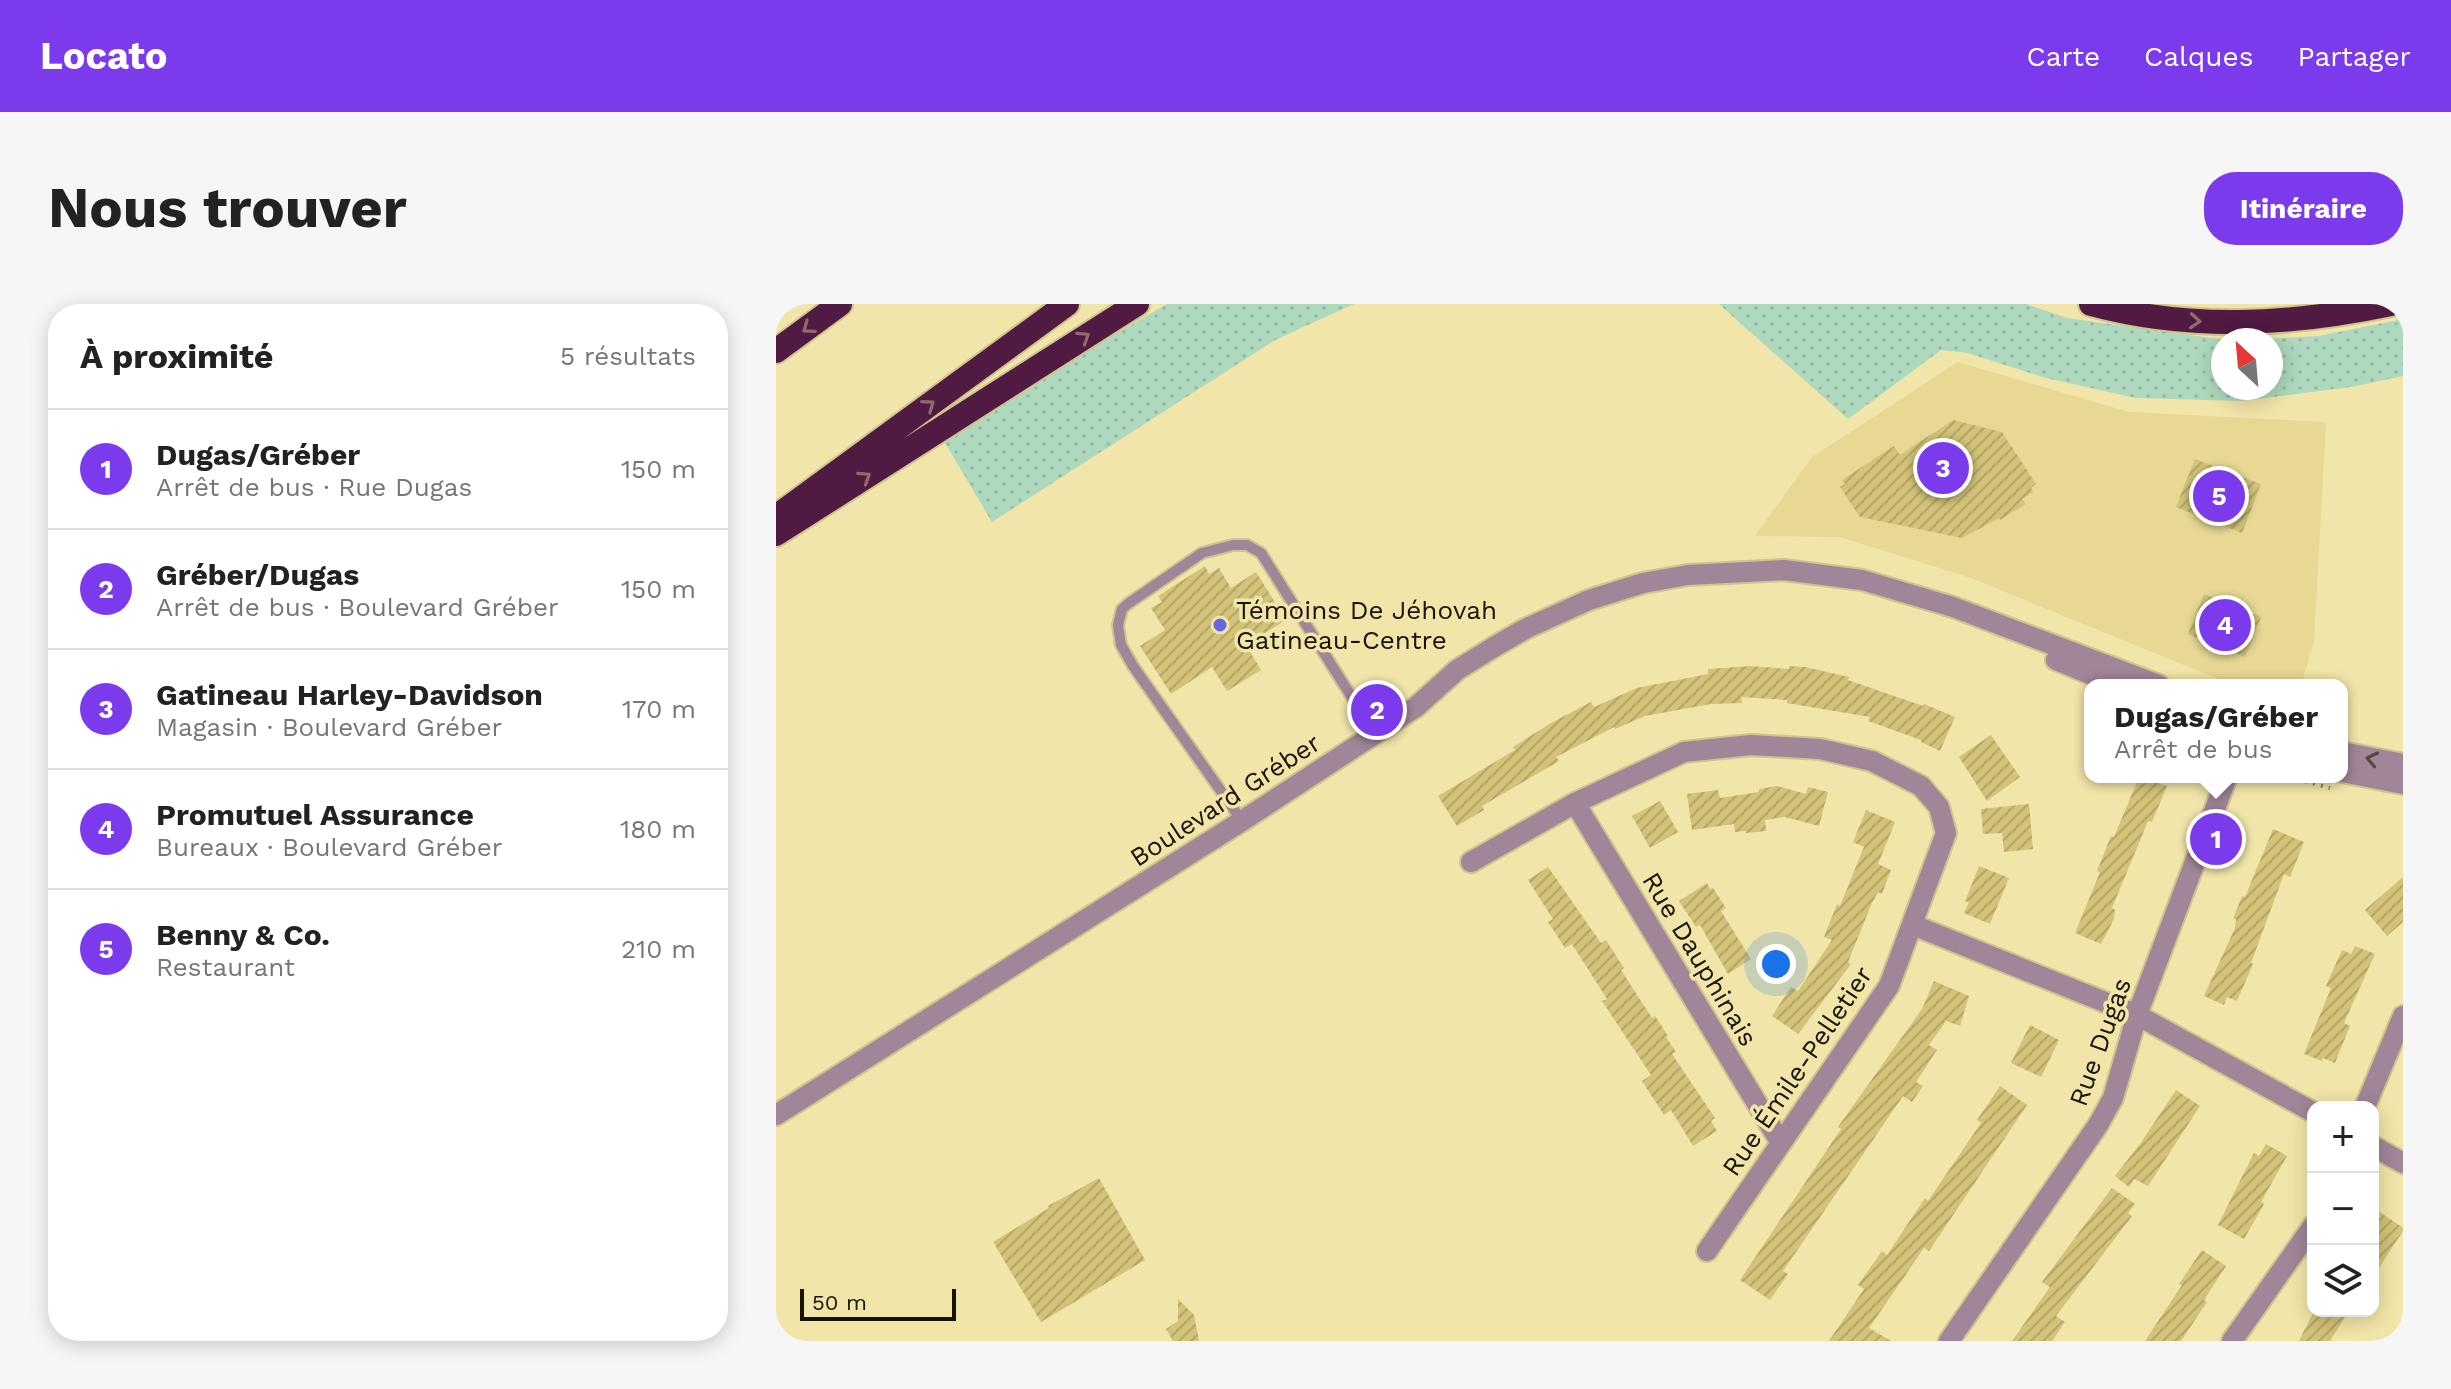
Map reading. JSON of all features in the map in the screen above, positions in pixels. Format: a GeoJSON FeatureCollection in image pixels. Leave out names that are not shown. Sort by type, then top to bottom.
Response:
{"type":"FeatureCollection","features":[{"type":"Feature","properties":{"kind":"highway"},"geometry":{"type":"LineString","coordinates":[[776,351],[840,304]]}},
{"type":"Feature","properties":{"kind":"highway"},"geometry":{"type":"LineString","coordinates":[[776,517],[1067,304]]}},
{"type":"Feature","properties":{"kind":"highway"},"geometry":{"type":"LineString","coordinates":[[776,534],[1137,304]]}},
{"type":"Feature","properties":{"kind":"highway"},"geometry":{"type":"LineString","coordinates":[[2091,304],[2158,318],[2228,323],[2296,320],[2391,304]]}},
{"type":"Feature","properties":{"kind":"street","name":"Boulevard Gréber"},"geometry":{"type":"LineString","coordinates":[[776,1115],[1242,821],[1416,707],[1457,670],[1525,629],[1589,600],[1643,583],[1688,575],[1784,570],[1862,580],[1953,607],[2143,679]]}},
{"type":"Feature","properties":{"kind":"street","name":"Boulevard Gréber"},"geometry":{"type":"LineString","coordinates":[[1953,607],[2050,657],[2103,679]]}},
{"type":"Feature","properties":{"kind":"street","name":"Rue Émile-Pelletier"},"geometry":{"type":"LineString","coordinates":[[1471,862],[1575,803],[1684,752],[1751,745],[1820,749],[1872,761],[1921,786],[1939,807],[1946,833],[1885,995],[1707,1251]]}},
{"type":"Feature","properties":{"kind":"street"},"geometry":{"type":"LineString","coordinates":[[2348,753],[2403,764]]}},
{"type":"Feature","properties":{"kind":"street"},"geometry":{"type":"LineString","coordinates":[[2348,773],[2403,784]]}},
{"type":"Feature","properties":{"kind":"street","name":"Rue Dugas"},"geometry":{"type":"LineString","coordinates":[[1949,1341],[2098,1125],[2113,1098],[2137,1015],[2225,783]]}},
{"type":"Feature","properties":{"kind":"street","name":"Rue Dauphinais"},"geometry":{"type":"LineString","coordinates":[[1575,803],[1781,1143]]}},
{"type":"Feature","properties":{"kind":"street"},"geometry":{"type":"LineString","coordinates":[[1913,925],[2137,1015],[2307,1109]]}},
{"type":"Feature","properties":{"kind":"street"},"geometry":{"type":"LineString","coordinates":[[2368,1101],[2403,1016]]}},
{"type":"Feature","properties":{"kind":"street"},"geometry":{"type":"LineString","coordinates":[[2379,1149],[2403,1163]]}},
{"type":"Feature","properties":{"kind":"street"},"geometry":{"type":"LineString","coordinates":[[2232,1341],[2307,1235]]}},
{"type":"Feature","properties":{"kind":"lane"},"geometry":{"type":"LineString","coordinates":[[1242,821],[1133,666],[1119,637],[1122,609],[1202,553],[1233,545],[1247,545],[1261,553],[1375,734]]}},
{"type":"Feature","properties":{"kind":"shaded area"},"geometry":{"type":"Polygon","coordinates":[[[1958,362],[2129,412],[2326,422],[2314,641],[2303,679],[2218,679],[1971,578],[1840,537],[1755,536],[1812,457],[1958,362]]]}},
{"type":"Feature","properties":{"kind":"green space"},"geometry":{"type":"Polygon","coordinates":[[[1167,304],[1354,304],[1275,340],[992,522],[945,443],[1098,344],[1167,304]]]}},
{"type":"Feature","properties":{"kind":"green space"},"geometry":{"type":"Polygon","coordinates":[[[1719,304],[2026,304],[2067,318],[2211,338],[2211,400],[2249,400],[2241,401],[2136,398],[2046,378],[1968,353],[1941,350],[1848,419],[1719,304]]]}},
{"type":"Feature","properties":{"kind":"green space"},"geometry":{"type":"Polygon","coordinates":[[[2403,319],[2403,376],[2351,387],[2283,396],[2283,338],[2319,336],[2403,319]]]}},
{"type":"Feature","properties":{"kind":"building"},"geometry":{"type":"Polygon","coordinates":[[[1953,420],[2002,432],[2036,484],[2031,488],[2033,492],[2022,499],[2026,504],[1962,538],[1860,517],[1840,487],[1845,484],[1842,480],[1894,446],[1900,455],[1953,420]]]}},
{"type":"Feature","properties":{"kind":"building"},"geometry":{"type":"Polygon","coordinates":[[[2195,459],[2261,484],[2242,533],[2176,507],[2195,459]]]}},
{"type":"Feature","properties":{"kind":"building","name":"Témoins De Jéhovah Gatineau-Centre"},"geometry":{"type":"Polygon","coordinates":[[[1205,566],[1209,574],[1219,568],[1231,588],[1256,572],[1286,620],[1246,645],[1261,670],[1227,691],[1212,667],[1171,694],[1140,646],[1165,630],[1151,608],[1162,602],[1158,596],[1205,566]]]}},
{"type":"Feature","properties":{"kind":"building"},"geometry":{"type":"Polygon","coordinates":[[[2204,594],[2261,617],[2245,657],[2188,634],[2204,594]]]}},
{"type":"Feature","properties":{"kind":"building"},"geometry":{"type":"Polygon","coordinates":[[[1805,667],[1849,677],[1848,680],[1955,717],[1940,751],[1921,740],[1868,721],[1870,717],[1787,703],[1787,700],[1741,697],[1742,703],[1711,704],[1645,716],[1614,727],[1556,757],[1559,761],[1482,806],[1484,810],[1457,826],[1438,796],[1515,750],[1513,747],[1551,723],[1591,702],[1594,707],[1637,688],[1708,674],[1708,669],[1805,667]]]}},
{"type":"Feature","properties":{"kind":"building"},"geometry":{"type":"Polygon","coordinates":[[[1991,735],[2020,777],[1987,801],[1959,757],[1991,735]]]}},
{"type":"Feature","properties":{"kind":"building"},"geometry":{"type":"Polygon","coordinates":[[[2136,783],[2167,786],[2152,822],[2148,821],[2112,908],[2115,910],[2114,919],[2101,944],[2075,933],[2111,836],[2114,837],[2136,783]]]}},
{"type":"Feature","properties":{"kind":"building"},"geometry":{"type":"Polygon","coordinates":[[[1777,786],[1806,794],[1808,787],[1828,792],[1819,826],[1785,817],[1765,820],[1766,831],[1735,832],[1734,824],[1692,830],[1687,794],[1718,790],[1720,798],[1777,786]]]}},
{"type":"Feature","properties":{"kind":"building"},"geometry":{"type":"Polygon","coordinates":[[[1660,801],[1678,832],[1650,848],[1632,816],[1660,801]]]}},
{"type":"Feature","properties":{"kind":"building"},"geometry":{"type":"Polygon","coordinates":[[[2029,804],[2033,849],[2004,852],[2002,833],[1983,834],[1981,809],[2029,804]]]}},
{"type":"Feature","properties":{"kind":"building"},"geometry":{"type":"Polygon","coordinates":[[[1866,810],[1895,822],[1878,864],[1891,870],[1882,894],[1878,892],[1872,903],[1848,962],[1851,964],[1798,1034],[1772,1016],[1791,987],[1798,991],[1832,940],[1824,937],[1864,847],[1853,842],[1866,810]]]}},
{"type":"Feature","properties":{"kind":"building"},"geometry":{"type":"Polygon","coordinates":[[[2273,829],[2304,842],[2290,877],[2284,874],[2237,1001],[2227,997],[2224,1005],[2204,996],[2235,928],[2236,919],[2233,919],[2242,896],[2245,897],[2273,829]]]}},
{"type":"Feature","properties":{"kind":"building"},"geometry":{"type":"Polygon","coordinates":[[[1979,866],[2009,878],[1990,924],[1964,913],[1969,902],[1965,901],[1979,866]]]}},
{"type":"Feature","properties":{"kind":"building"},"geometry":{"type":"Polygon","coordinates":[[[1548,867],[1601,943],[1606,940],[1652,1018],[1655,1016],[1668,1036],[1676,1052],[1672,1054],[1715,1118],[1711,1121],[1717,1131],[1693,1146],[1671,1110],[1664,1115],[1642,1081],[1651,1075],[1602,1001],[1607,999],[1572,944],[1565,948],[1548,922],[1553,919],[1528,880],[1548,867]]]}},
{"type":"Feature","properties":{"kind":"building"},"geometry":{"type":"Polygon","coordinates":[[[2403,877],[2403,922],[2387,936],[2365,910],[2403,877]]]}},
{"type":"Feature","properties":{"kind":"building"},"geometry":{"type":"Polygon","coordinates":[[[1707,883],[1726,908],[1721,911],[1751,959],[1728,974],[1700,925],[1696,927],[1679,901],[1707,883]]]}},
{"type":"Feature","properties":{"kind":"building"},"geometry":{"type":"Polygon","coordinates":[[[2355,946],[2375,954],[2344,1023],[2350,1026],[2335,1063],[2323,1058],[2322,1061],[2304,1054],[2331,988],[2326,986],[2342,950],[2351,954],[2355,946]]]}},
{"type":"Feature","properties":{"kind":"building"},"geometry":{"type":"Polygon","coordinates":[[[1934,981],[1969,996],[1960,1026],[1946,1021],[1929,1045],[1937,1050],[1916,1082],[1923,1086],[1912,1102],[1903,1096],[1783,1271],[1788,1274],[1770,1300],[1740,1280],[1841,1129],[1838,1127],[1922,1009],[1934,981]]]}},
{"type":"Feature","properties":{"kind":"building"},"geometry":{"type":"Polygon","coordinates":[[[2030,1025],[2059,1040],[2041,1077],[2011,1063],[2030,1025]]]}},
{"type":"Feature","properties":{"kind":"building"},"geometry":{"type":"Polygon","coordinates":[[[2000,1086],[2027,1105],[1929,1251],[1924,1248],[1869,1328],[1891,1341],[1829,1341],[1864,1289],[1858,1285],[1882,1251],[1887,1255],[1925,1198],[1928,1201],[1981,1123],[1977,1120],[2000,1086]]]}},
{"type":"Feature","properties":{"kind":"building"},"geometry":{"type":"Polygon","coordinates":[[[2176,1090],[2200,1106],[2148,1186],[2134,1179],[2129,1187],[2115,1176],[2176,1090]]]}},
{"type":"Feature","properties":{"kind":"building"},"geometry":{"type":"Polygon","coordinates":[[[2266,1144],[2287,1156],[2244,1239],[2218,1225],[2254,1153],[2259,1156],[2266,1144]]]}},
{"type":"Feature","properties":{"kind":"building"},"geometry":{"type":"Polygon","coordinates":[[[1099,1178],[1145,1260],[1041,1322],[993,1242],[1099,1178]]]}},
{"type":"Feature","properties":{"kind":"building"},"geometry":{"type":"Polygon","coordinates":[[[2112,1188],[2135,1204],[2128,1213],[2132,1216],[2056,1316],[2065,1322],[2052,1341],[2012,1341],[2050,1287],[2042,1282],[2112,1188]]]}},
{"type":"Feature","properties":{"kind":"building"},"geometry":{"type":"Polygon","coordinates":[[[2379,1214],[2403,1228],[2403,1231],[2379,1268],[2379,1245],[2379,1214]]]}},
{"type":"Feature","properties":{"kind":"building"},"geometry":{"type":"Polygon","coordinates":[[[2202,1250],[2226,1266],[2204,1300],[2207,1302],[2181,1341],[2145,1341],[2182,1285],[2179,1284],[2202,1250]]]}},
{"type":"Feature","properties":{"kind":"building"},"geometry":{"type":"Polygon","coordinates":[[[1178,1299],[1194,1315],[1199,1341],[1173,1341],[1166,1329],[1178,1321],[1178,1299]]]}},
{"type":"Feature","properties":{"kind":"building"},"geometry":{"type":"Polygon","coordinates":[[[2311,1317],[2345,1317],[2330,1341],[2299,1341],[2311,1317]]]}},
{"type":"Feature","properties":{"kind":"place","name":"Gatineau Harley-Davidson"},"geometry":{"type":"Point","coordinates":[1943,468]}},
{"type":"Feature","properties":{"kind":"place","name":"Benny & Co."},"geometry":{"type":"Point","coordinates":[2219,496]}},
{"type":"Feature","properties":{"kind":"place","name":"Témoins De Jéhovah Gatineau-Centre"},"geometry":{"type":"Point","coordinates":[1220,625]}},
{"type":"Feature","properties":{"kind":"place","name":"Promutuel Assurance"},"geometry":{"type":"Point","coordinates":[2225,625]}},
{"type":"Feature","properties":{"kind":"place","name":"Gréber/Dugas"},"geometry":{"type":"Point","coordinates":[1377,710]}},
{"type":"Feature","properties":{"kind":"place","name":"Dugas/Gréber"},"geometry":{"type":"Point","coordinates":[2216,839]}}]}
